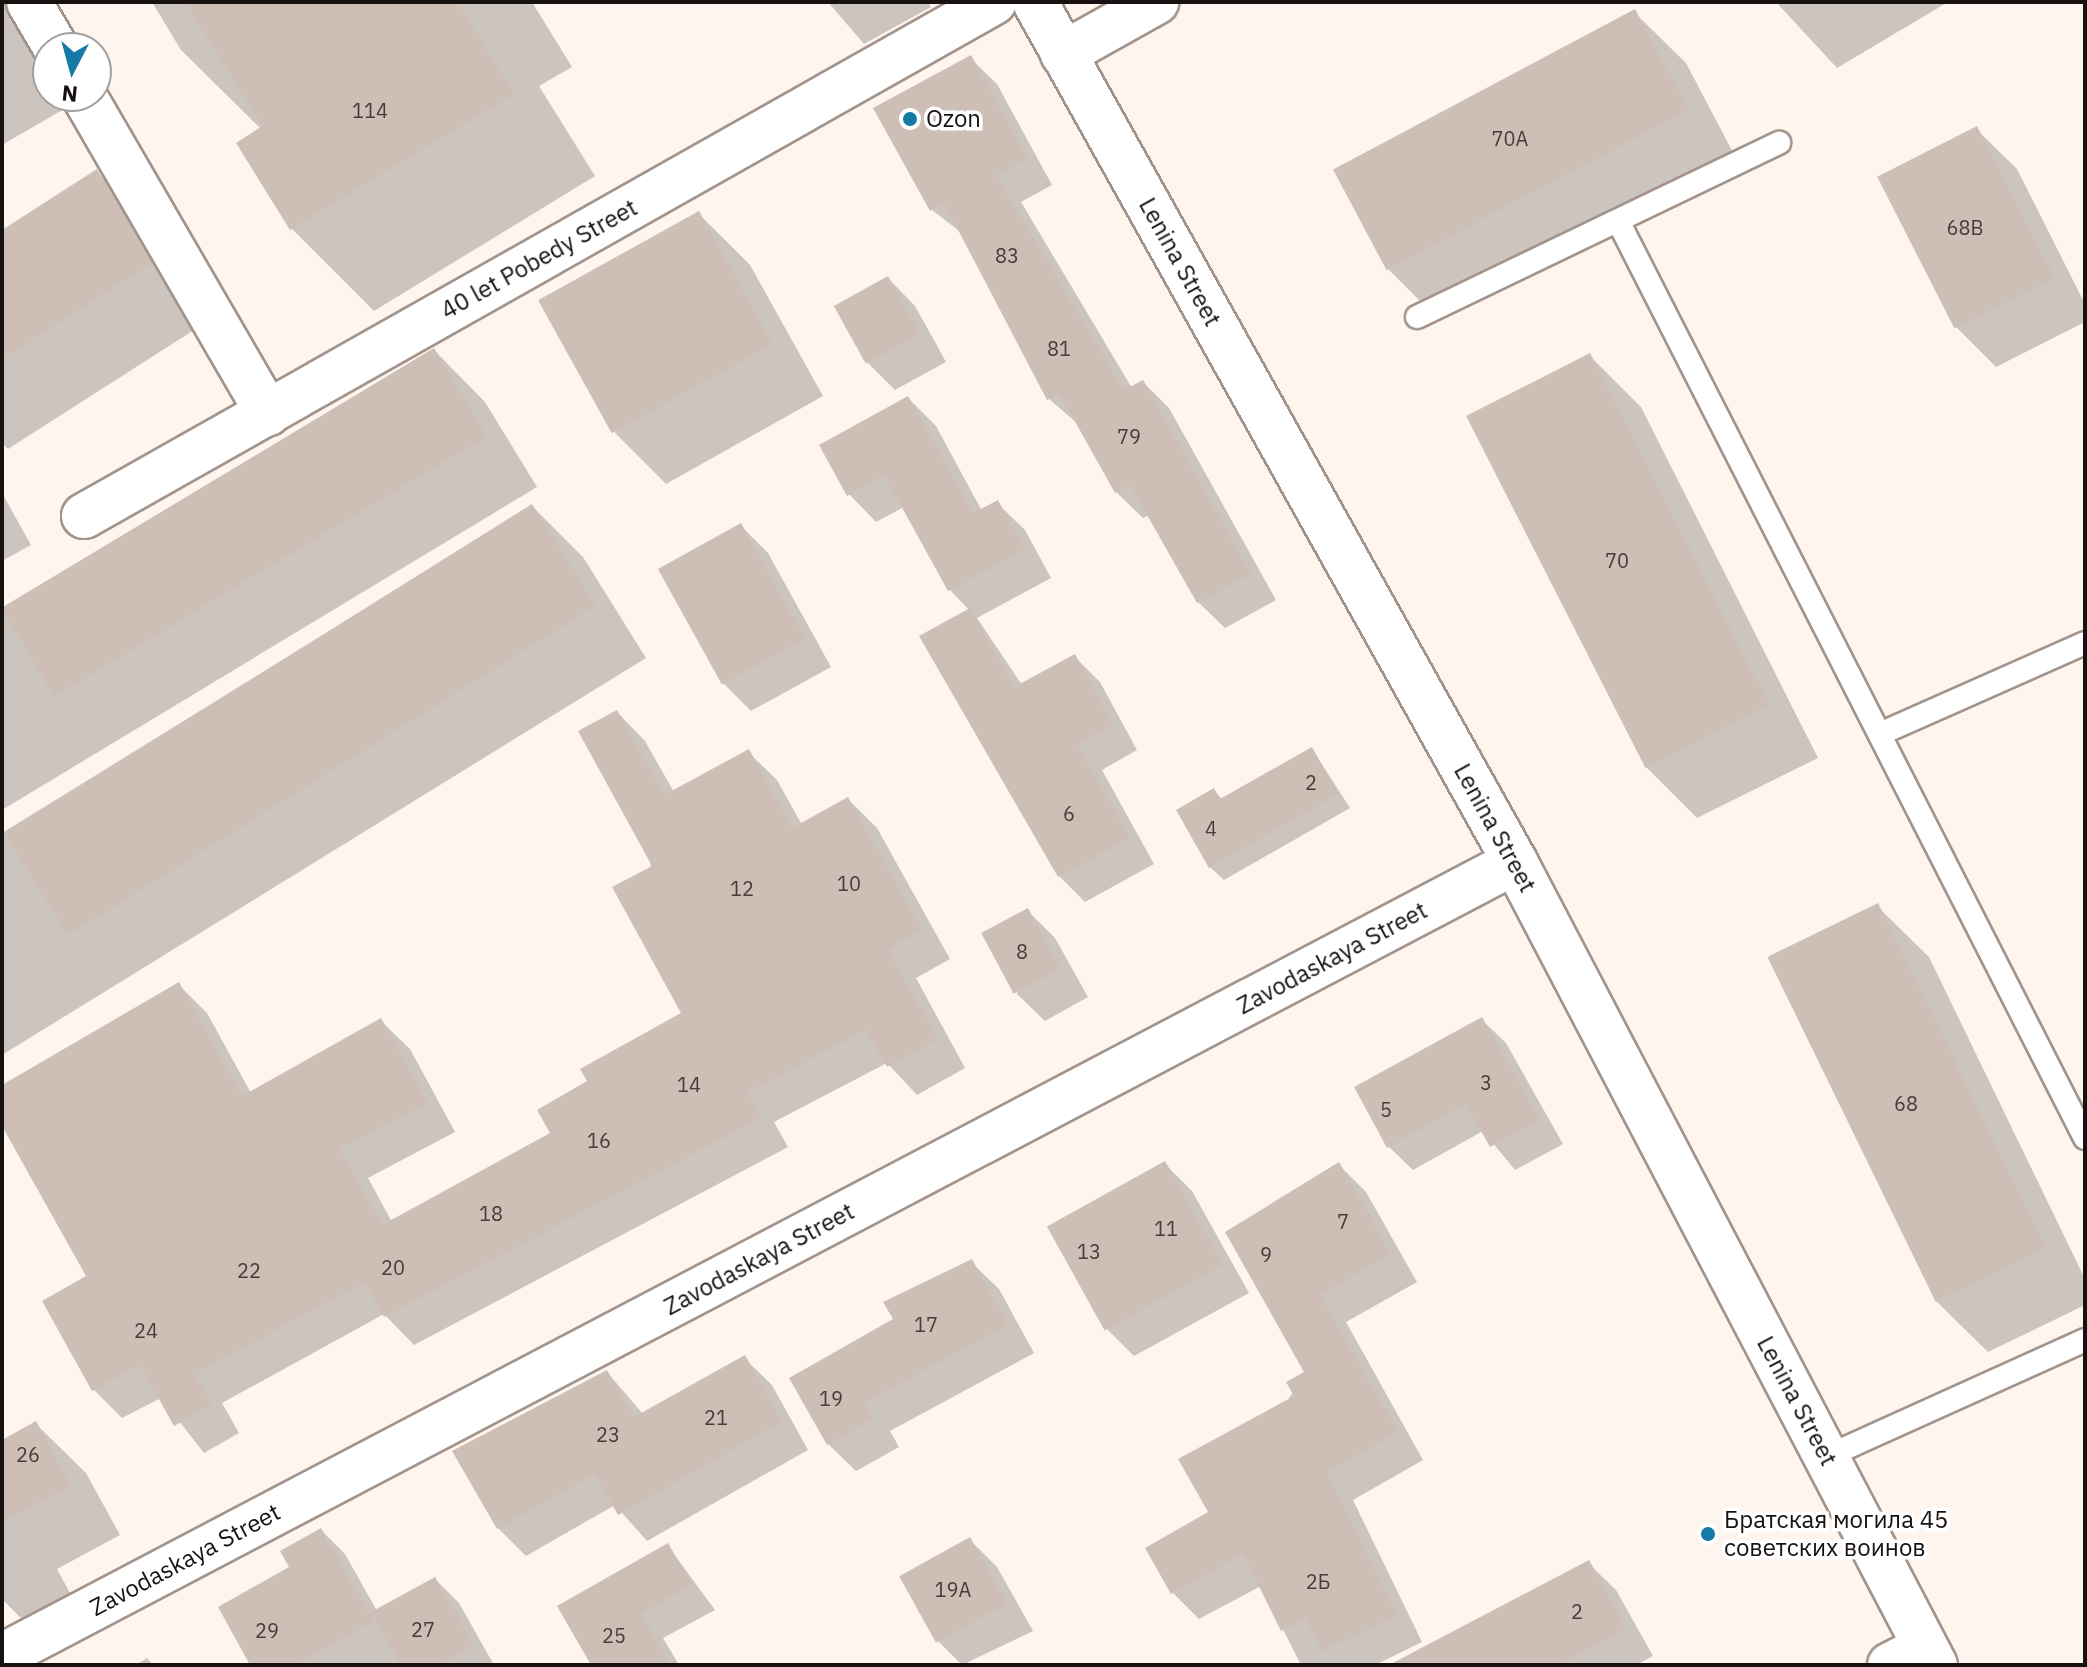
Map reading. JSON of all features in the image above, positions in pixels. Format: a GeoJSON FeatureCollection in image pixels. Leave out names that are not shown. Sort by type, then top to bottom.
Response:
{"type":"FeatureCollection","features":[{"type":"Feature","properties":{"kind":"street"},"geometry":{"type":"LineString","coordinates":[[29,2],[47,32]]}},
{"type":"Feature","properties":{"kind":"street","name":"40 let Pobedy Street"},"geometry":{"type":"LineString","coordinates":[[84,516],[994,2]]}},
{"type":"Feature","properties":{"kind":"street","name":"Lenina Street"},"geometry":{"type":"LineString","coordinates":[[1035,2],[1515,862],[1826,1457],[1916,1659]]}},
{"type":"Feature","properties":{"kind":"street"},"geometry":{"type":"LineString","coordinates":[[1063,54],[1156,2]]}},
{"type":"Feature","properties":{"kind":"street"},"geometry":{"type":"LineString","coordinates":[[93,112],[268,413]]}},
{"type":"Feature","properties":{"kind":"street","name":"Zavodaskaya Street"},"geometry":{"type":"LineString","coordinates":[[2,1656],[1515,862]]}},
{"type":"Feature","properties":{"kind":"lane"},"geometry":{"type":"LineString","coordinates":[[1417,317],[1779,143]]}},
{"type":"Feature","properties":{"kind":"lane"},"geometry":{"type":"LineString","coordinates":[[1618,221],[1882,733],[2085,1138]]}},
{"type":"Feature","properties":{"kind":"lane"},"geometry":{"type":"LineString","coordinates":[[1882,733],[2085,643]]}},
{"type":"Feature","properties":{"kind":"lane"},"geometry":{"type":"LineString","coordinates":[[1826,1457],[2085,1340]]}},
{"type":"Feature","properties":{"kind":"building"},"geometry":{"type":"Polygon","coordinates":[[[185,2],[458,2],[514,94],[290,230],[236,143],[262,126],[185,2]]]}},
{"type":"Feature","properties":{"kind":"building"},"geometry":{"type":"Polygon","coordinates":[[[1635,9],[1689,110],[1387,270],[1333,170],[1635,9]]]}},
{"type":"Feature","properties":{"kind":"building"},"geometry":{"type":"Polygon","coordinates":[[[971,55],[1028,158],[996,175],[1124,390],[1143,380],[1251,574],[1197,603],[1130,485],[1115,493],[1059,393],[1047,400],[944,203],[930,211],[873,108],[971,55]]]}},
{"type":"Feature","properties":{"kind":"building"},"geometry":{"type":"Polygon","coordinates":[[[1977,126],[2054,277],[1954,328],[1877,177],[1977,126]]]}},
{"type":"Feature","properties":{"kind":"building"},"geometry":{"type":"Polygon","coordinates":[[[97,169],[152,263],[2,359],[2,230],[97,169]]]}},
{"type":"Feature","properties":{"kind":"building"},"geometry":{"type":"Polygon","coordinates":[[[699,211],[773,344],[612,433],[538,300],[699,211]]]}},
{"type":"Feature","properties":{"kind":"building"},"geometry":{"type":"Polygon","coordinates":[[[888,276],[920,334],[866,364],[834,306],[888,276]]]}},
{"type":"Feature","properties":{"kind":"building"},"geometry":{"type":"Polygon","coordinates":[[[434,348],[487,436],[54,696],[2,608],[434,348]]]}},
{"type":"Feature","properties":{"kind":"building"},"geometry":{"type":"Polygon","coordinates":[[[1590,353],[1769,705],[1645,768],[1466,416],[1590,353]]]}},
{"type":"Feature","properties":{"kind":"building"},"geometry":{"type":"Polygon","coordinates":[[[908,396],[973,513],[998,500],[1025,550],[948,591],[884,475],[847,496],[819,445],[908,396]]]}},
{"type":"Feature","properties":{"kind":"building"},"geometry":{"type":"Polygon","coordinates":[[[532,504],[596,606],[68,935],[5,834],[532,504]]]}},
{"type":"Feature","properties":{"kind":"building"},"geometry":{"type":"Polygon","coordinates":[[[741,523],[805,638],[722,685],[658,569],[741,523]]]}},
{"type":"Feature","properties":{"kind":"building"},"geometry":{"type":"Polygon","coordinates":[[[970,608],[1014,687],[1075,654],[1113,724],[1077,744],[1130,838],[1058,877],[919,636],[970,608]]]}},
{"type":"Feature","properties":{"kind":"building"},"geometry":{"type":"Polygon","coordinates":[[[617,710],[664,795],[749,749],[792,828],[848,797],[922,930],[888,949],[938,1039],[887,1067],[866,1030],[747,1093],[761,1118],[384,1317],[364,1282],[195,1374],[212,1404],[174,1426],[140,1365],[92,1391],[42,1301],[86,1276],[2,1126],[2,1085],[179,982],[242,1096],[381,1018],[428,1103],[340,1149],[382,1225],[550,1133],[537,1110],[587,1081],[580,1069],[681,1013],[612,887],[652,866],[578,731],[617,710]]]}},
{"type":"Feature","properties":{"kind":"building"},"geometry":{"type":"Polygon","coordinates":[[[1312,747],[1338,794],[1209,868],[1176,810],[1214,788],[1220,799],[1312,747]]]}},
{"type":"Feature","properties":{"kind":"building"},"geometry":{"type":"Polygon","coordinates":[[[1878,903],[2046,1248],[1936,1302],[1767,957],[1878,903]]]}},
{"type":"Feature","properties":{"kind":"building"},"geometry":{"type":"Polygon","coordinates":[[[1028,908],[1060,969],[1014,994],[981,933],[1028,908]]]}},
{"type":"Feature","properties":{"kind":"building"},"geometry":{"type":"Polygon","coordinates":[[[1482,1017],[1540,1120],[1490,1147],[1466,1104],[1387,1148],[1354,1087],[1482,1017]]]}},
{"type":"Feature","properties":{"kind":"building"},"geometry":{"type":"Polygon","coordinates":[[[1165,1161],[1223,1265],[1105,1331],[1047,1226],[1165,1161]]]}},
{"type":"Feature","properties":{"kind":"building"},"geometry":{"type":"Polygon","coordinates":[[[1339,1162],[1391,1254],[1320,1295],[1398,1432],[1327,1472],[1397,1615],[1322,1651],[1306,1619],[1281,1631],[1243,1554],[1171,1594],[1145,1548],[1208,1512],[1178,1459],[1294,1396],[1286,1382],[1304,1372],[1225,1232],[1339,1162]]]}},
{"type":"Feature","properties":{"kind":"building"},"geometry":{"type":"Polygon","coordinates":[[[972,1259],[1008,1325],[864,1403],[873,1419],[827,1445],[789,1378],[893,1319],[883,1302],[972,1259]]]}},
{"type":"Feature","properties":{"kind":"building"},"geometry":{"type":"Polygon","coordinates":[[[745,1355],[782,1422],[618,1515],[595,1474],[497,1529],[452,1451],[607,1370],[634,1417],[745,1355]]]}},
{"type":"Feature","properties":{"kind":"building"},"geometry":{"type":"Polygon","coordinates":[[[36,1421],[71,1485],[2,1523],[2,1440],[36,1421]]]}},
{"type":"Feature","properties":{"kind":"building"},"geometry":{"type":"Polygon","coordinates":[[[321,1528],[373,1621],[295,1665],[250,1665],[218,1607],[289,1567],[280,1551],[321,1528]]]}},
{"type":"Feature","properties":{"kind":"building"},"geometry":{"type":"Polygon","coordinates":[[[970,1537],[1007,1603],[936,1643],[899,1576],[970,1537]]]}},
{"type":"Feature","properties":{"kind":"building"},"geometry":{"type":"Polygon","coordinates":[[[668,1543],[692,1585],[641,1613],[670,1665],[591,1665],[557,1606],[668,1543]]]}},
{"type":"Feature","properties":{"kind":"building"},"geometry":{"type":"Polygon","coordinates":[[[1589,1560],[1627,1628],[1559,1665],[1389,1665],[1589,1560]]]}},
{"type":"Feature","properties":{"kind":"building"},"geometry":{"type":"Polygon","coordinates":[[[435,1577],[474,1645],[438,1665],[401,1665],[371,1612],[435,1577]]]}},
{"type":"Feature","properties":{"kind":"place","name":"Ozon"},"geometry":{"type":"Point","coordinates":[910,119]}},
{"type":"Feature","properties":{"kind":"place","name":"Братская могила 45 советских воинов"},"geometry":{"type":"Point","coordinates":[1708,1534]}}]}
